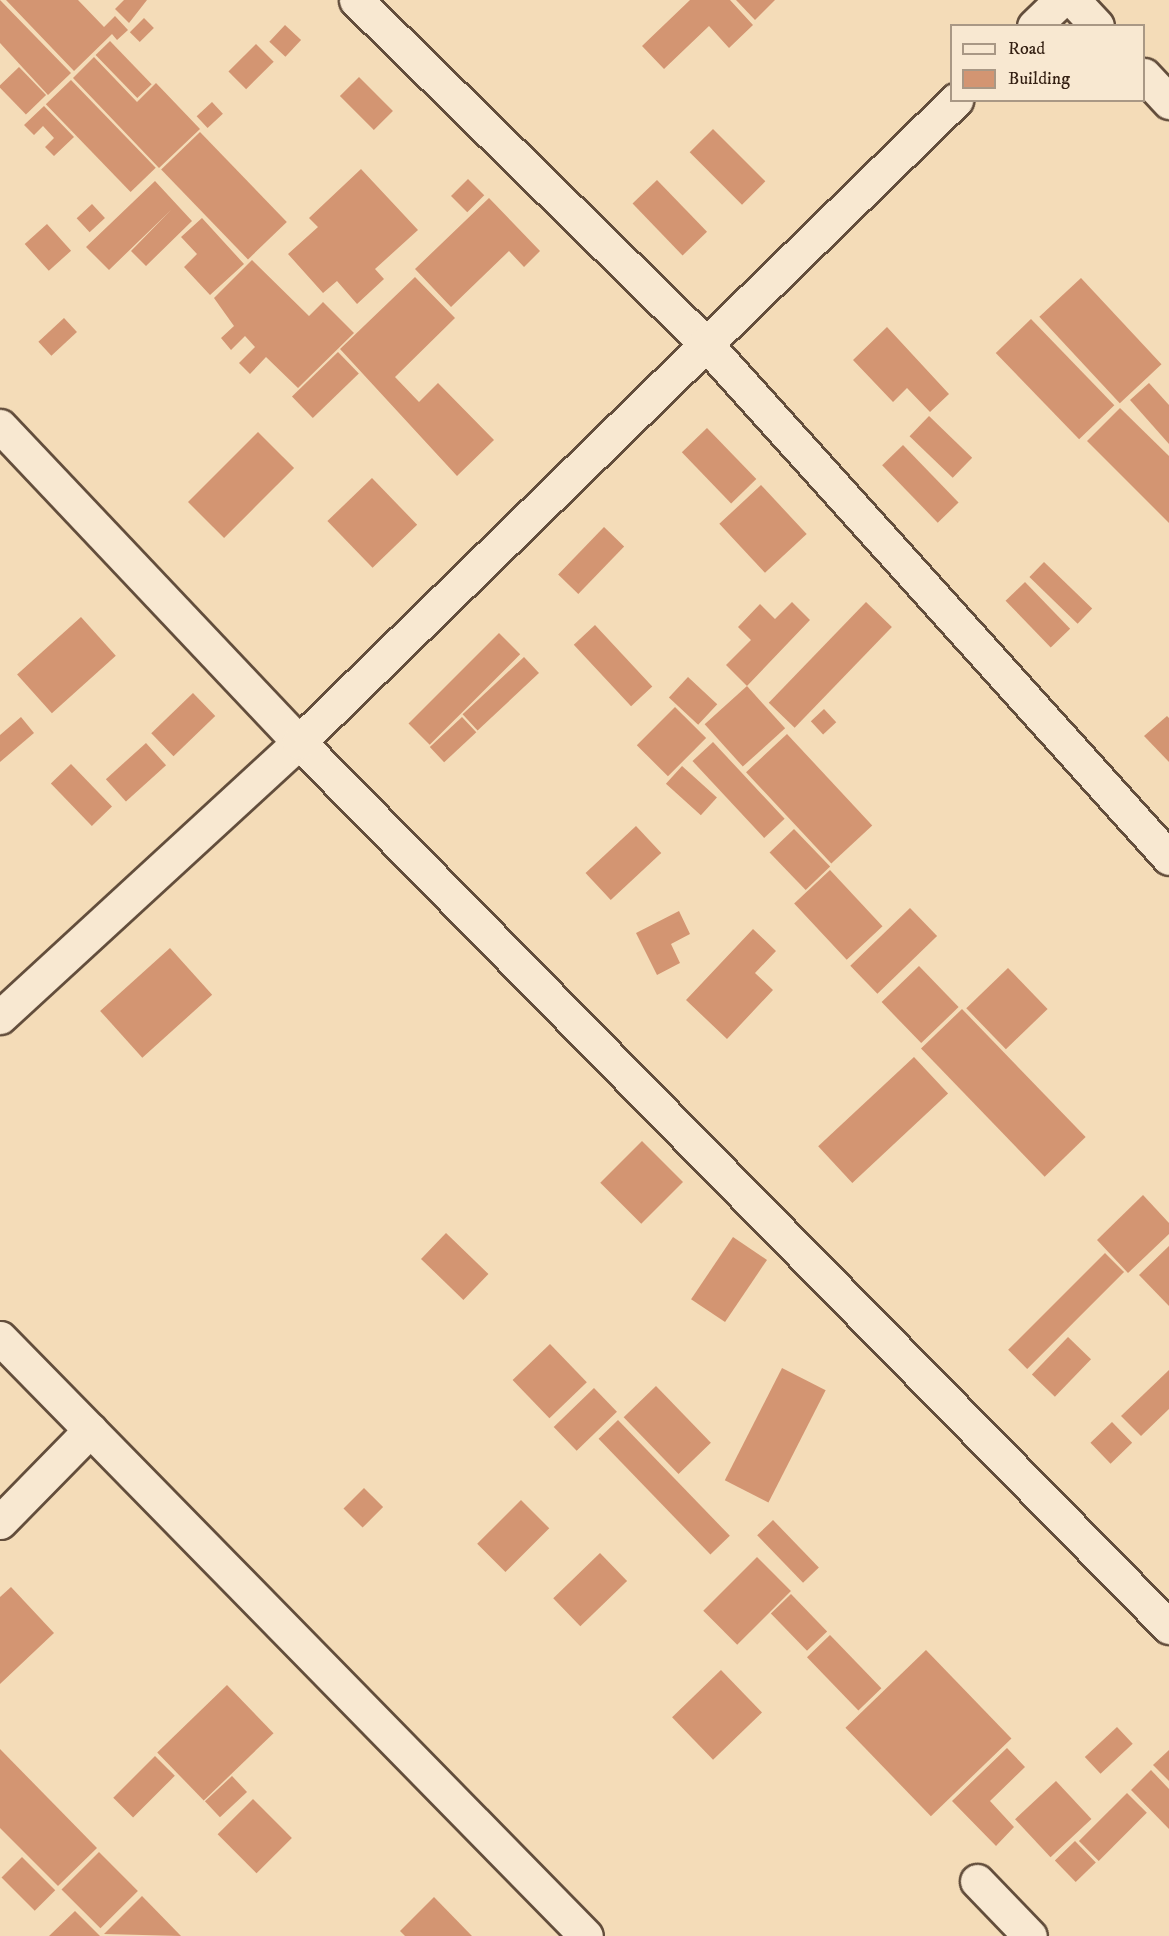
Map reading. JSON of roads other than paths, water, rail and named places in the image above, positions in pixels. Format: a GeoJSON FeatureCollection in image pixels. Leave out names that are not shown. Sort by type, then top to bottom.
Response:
{"type":"FeatureCollection","features":[{"type":"Feature","properties":{"kind":"street"},"geometry":{"type":"LineString","coordinates":[[1036,24],[1061,0]]}},
{"type":"Feature","properties":{"kind":"street"},"geometry":{"type":"LineString","coordinates":[[1073,0],[1095,24]]}},
{"type":"Feature","properties":{"kind":"street"},"geometry":{"type":"LineString","coordinates":[[365,3],[705,343],[1169,858]]}},
{"type":"Feature","properties":{"kind":"street"},"geometry":{"type":"LineString","coordinates":[[1145,77],[1169,102]]}},
{"type":"Feature","properties":{"kind":"street"},"geometry":{"type":"LineString","coordinates":[[0,1017],[299,742],[954,102]]}},
{"type":"Feature","properties":{"kind":"street"},"geometry":{"type":"LineString","coordinates":[[0,426],[299,742],[1169,1627]]}},
{"type":"Feature","properties":{"kind":"street"},"geometry":{"type":"LineString","coordinates":[[0,1338],[586,1936]]}},
{"type":"Feature","properties":{"kind":"street"},"geometry":{"type":"LineString","coordinates":[[0,1522],[90,1431]]}},
{"type":"Feature","properties":{"kind":"street"},"geometry":{"type":"LineString","coordinates":[[977,1881],[1030,1936]]}}]}
